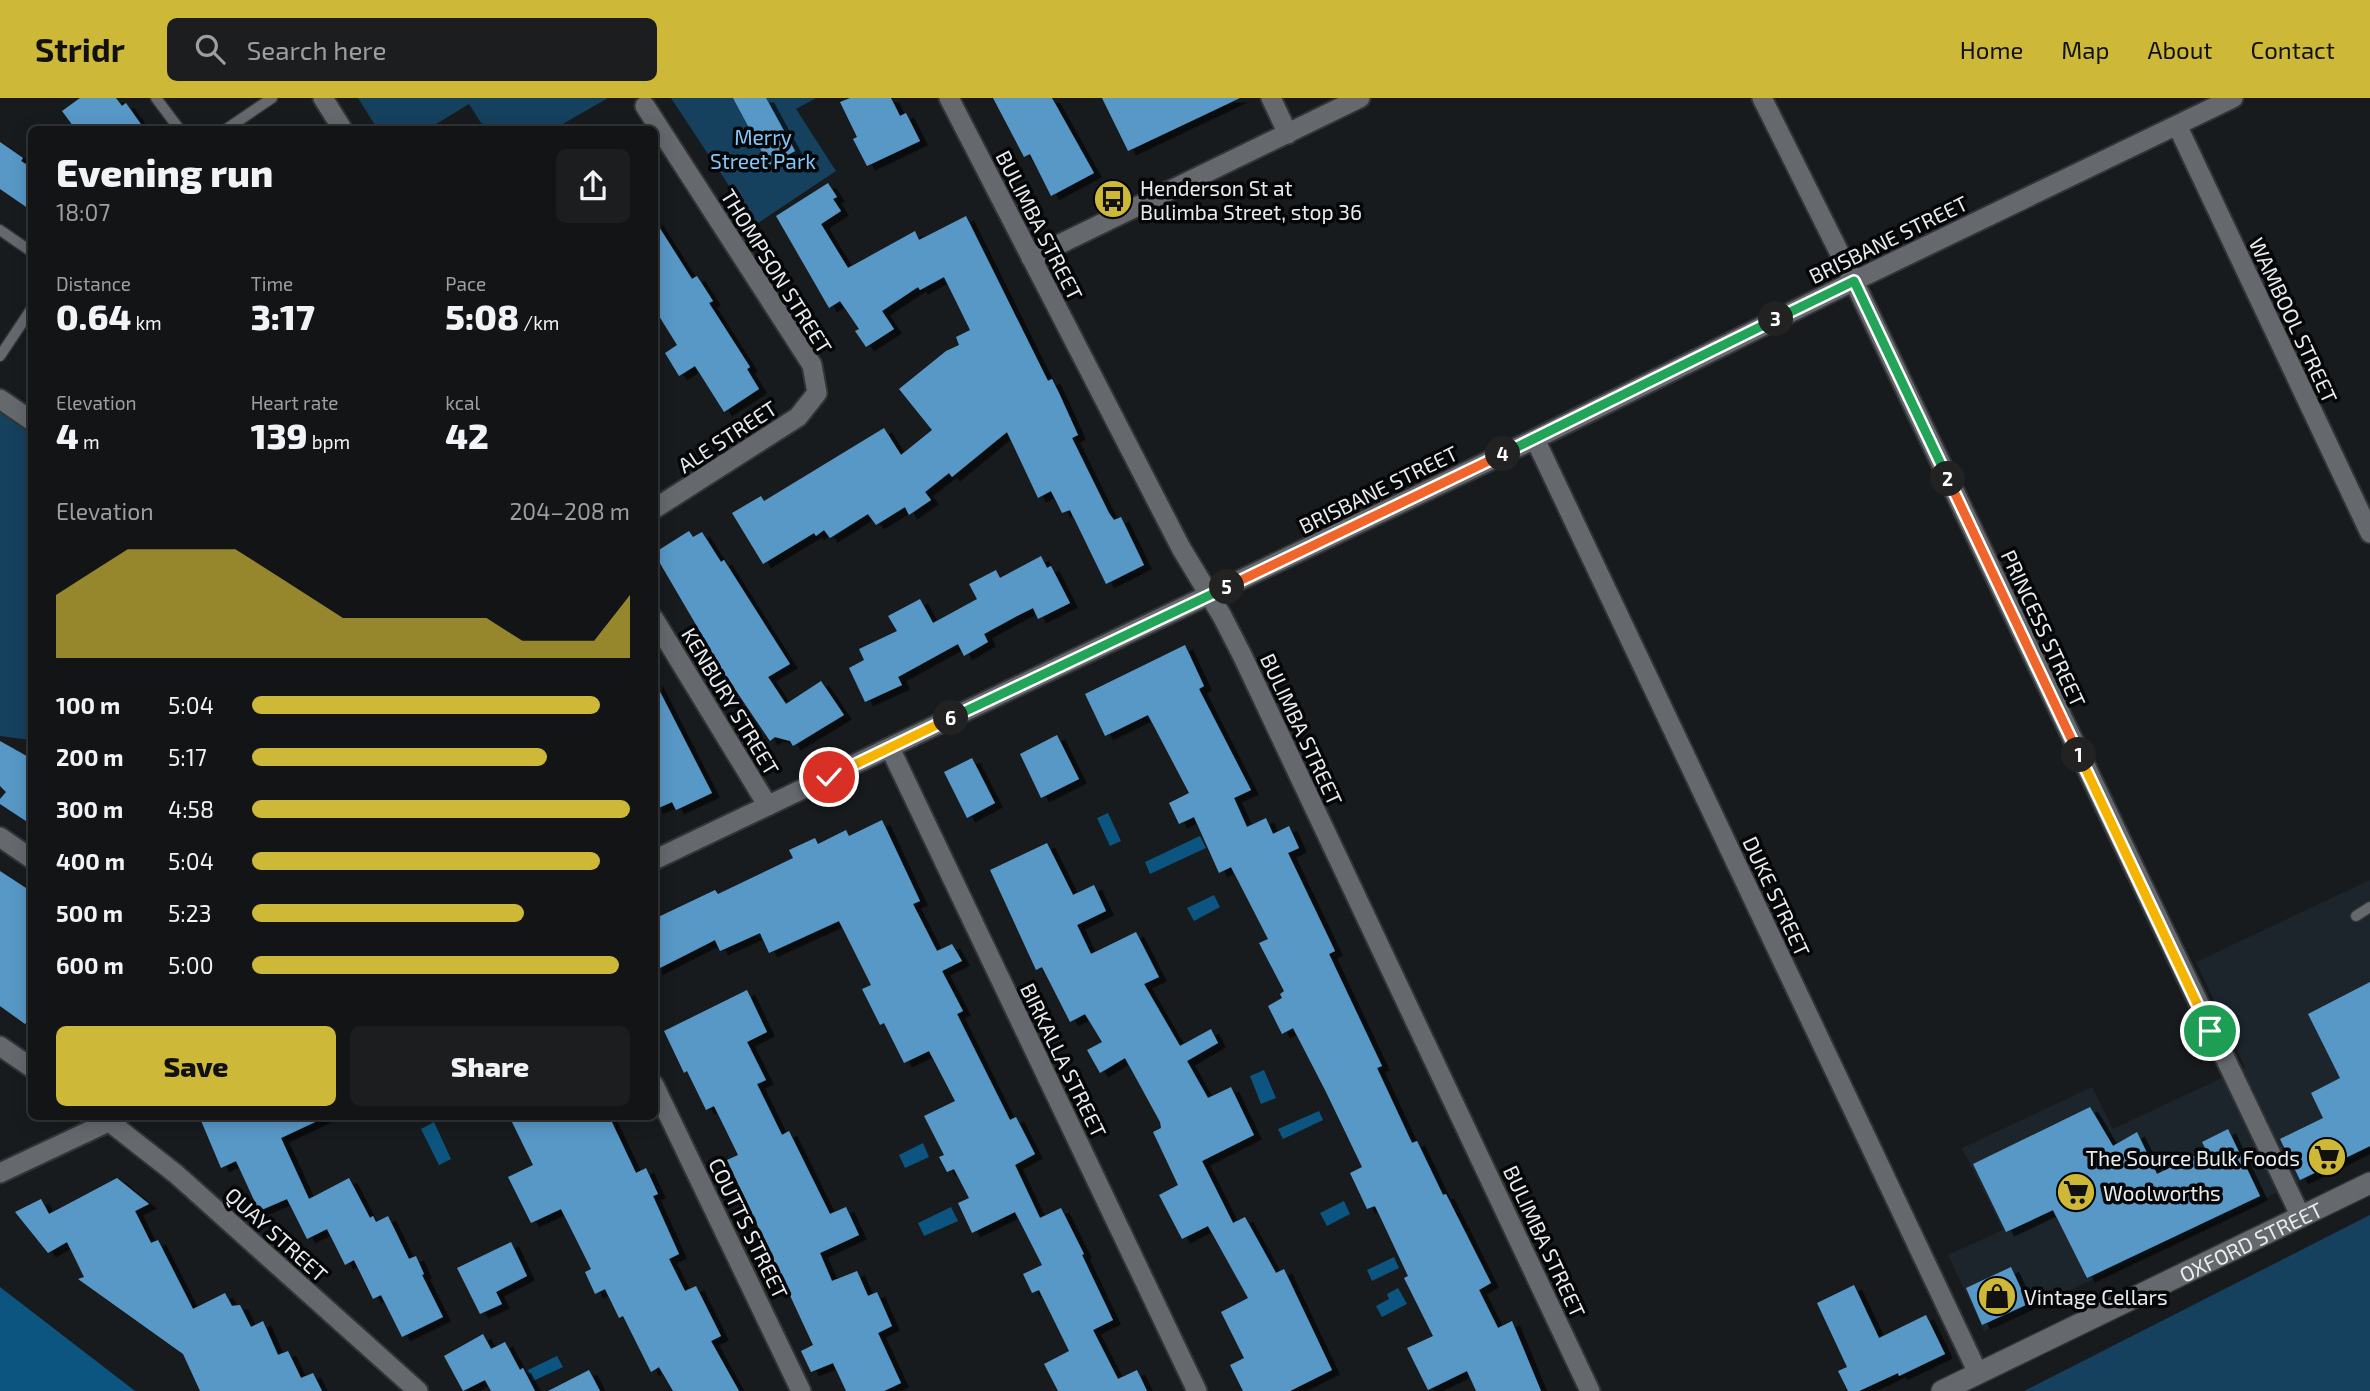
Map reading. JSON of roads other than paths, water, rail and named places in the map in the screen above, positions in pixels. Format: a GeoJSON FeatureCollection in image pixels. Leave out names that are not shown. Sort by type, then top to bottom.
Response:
{"type":"FeatureCollection","features":[{"type":"Feature","properties":{"kind":"street"},"geometry":{"type":"LineString","coordinates":[[323,98],[340,126]]}},
{"type":"Feature","properties":{"kind":"street","name":"BULIMBA STREET"},"geometry":{"type":"LineString","coordinates":[[949,98],[1181,548],[1242,655],[1590,1391]]}},
{"type":"Feature","properties":{"kind":"street"},"geometry":{"type":"LineString","coordinates":[[1271,98],[1288,134]]}},
{"type":"Feature","properties":{"kind":"street"},"geometry":{"type":"LineString","coordinates":[[1031,258],[1360,98]]}},
{"type":"Feature","properties":{"kind":"street","name":"PRINCESS STREET"},"geometry":{"type":"LineString","coordinates":[[1762,98],[1846,270],[1854,281],[2301,1217]]}},
{"type":"Feature","properties":{"kind":"street","name":"BRISBANE STREET"},"geometry":{"type":"LineString","coordinates":[[658,858],[1535,439],[2233,98]]}},
{"type":"Feature","properties":{"kind":"street","name":"THOMPSON STREET"},"geometry":{"type":"LineString","coordinates":[[645,106],[658,126]]}},
{"type":"Feature","properties":{"kind":"street","name":"WAMBOOL STREET"},"geometry":{"type":"LineString","coordinates":[[2176,125],[2370,533]]}},
{"type":"Feature","properties":{"kind":"street","name":"THOMPSON STREET"},"geometry":{"type":"LineString","coordinates":[[658,126],[812,365],[817,393]]}},
{"type":"Feature","properties":{"kind":"street","name":"ALE STREET"},"geometry":{"type":"LineString","coordinates":[[658,506],[798,417],[817,393]]}},
{"type":"Feature","properties":{"kind":"street"},"geometry":{"type":"LineString","coordinates":[[0,399],[28,418]]}},
{"type":"Feature","properties":{"kind":"street","name":"DUKE STREET"},"geometry":{"type":"LineString","coordinates":[[1535,439],[1979,1373]]}},
{"type":"Feature","properties":{"kind":"street","name":"KENBURY STREET"},"geometry":{"type":"LineString","coordinates":[[658,626],[768,806]]}},
{"type":"Feature","properties":{"kind":"street","name":"BIRKALLA STREET"},"geometry":{"type":"LineString","coordinates":[[890,748],[1196,1391]]}},
{"type":"Feature","properties":{"kind":"street"},"geometry":{"type":"LineString","coordinates":[[0,837],[28,856]]}},
{"type":"Feature","properties":{"kind":"street"},"geometry":{"type":"LineString","coordinates":[[0,1046],[28,1065]]}},
{"type":"Feature","properties":{"kind":"street","name":"COUTTS STREET"},"geometry":{"type":"LineString","coordinates":[[658,1093],[802,1391]]}},
{"type":"Feature","properties":{"kind":"street"},"geometry":{"type":"LineString","coordinates":[[0,1173],[106,1120]]}},
{"type":"Feature","properties":{"kind":"street","name":"QUAY STREET"},"geometry":{"type":"LineString","coordinates":[[112,1120],[418,1391]]}},
{"type":"Feature","properties":{"kind":"street","name":"OXFORD STREET"},"geometry":{"type":"LineString","coordinates":[[1942,1391],[2370,1184]]}},
{"type":"Feature","properties":{"kind":"lane"},"geometry":{"type":"LineString","coordinates":[[156,98],[177,126]]}},
{"type":"Feature","properties":{"kind":"lane"},"geometry":{"type":"LineString","coordinates":[[231,126],[272,98]]}},
{"type":"Feature","properties":{"kind":"lane"},"geometry":{"type":"LineString","coordinates":[[0,230],[28,249]]}},
{"type":"Feature","properties":{"kind":"lane"},"geometry":{"type":"LineString","coordinates":[[0,355],[28,314]]}},
{"type":"Feature","properties":{"kind":"lane"},"geometry":{"type":"LineString","coordinates":[[2357,916],[2370,907]]}},
{"type":"Feature","properties":{"kind":"place","name":"Henderson St at Bulimba Street, stop 36"},"geometry":{"type":"Point","coordinates":[1113,199]}},
{"type":"Feature","properties":{"kind":"place","name":"The Source Bulk Foods"},"geometry":{"type":"Point","coordinates":[2327,1157]}},
{"type":"Feature","properties":{"kind":"place","name":"Woolworths"},"geometry":{"type":"Point","coordinates":[2076,1192]}},
{"type":"Feature","properties":{"kind":"place","name":"Vintage Cellars"},"geometry":{"type":"Point","coordinates":[1997,1296]}},
{"type":"Feature","properties":{"kind":"park label","name":"Merry Street Park"},"geometry":{"type":"Point","coordinates":[763,148]}}]}
